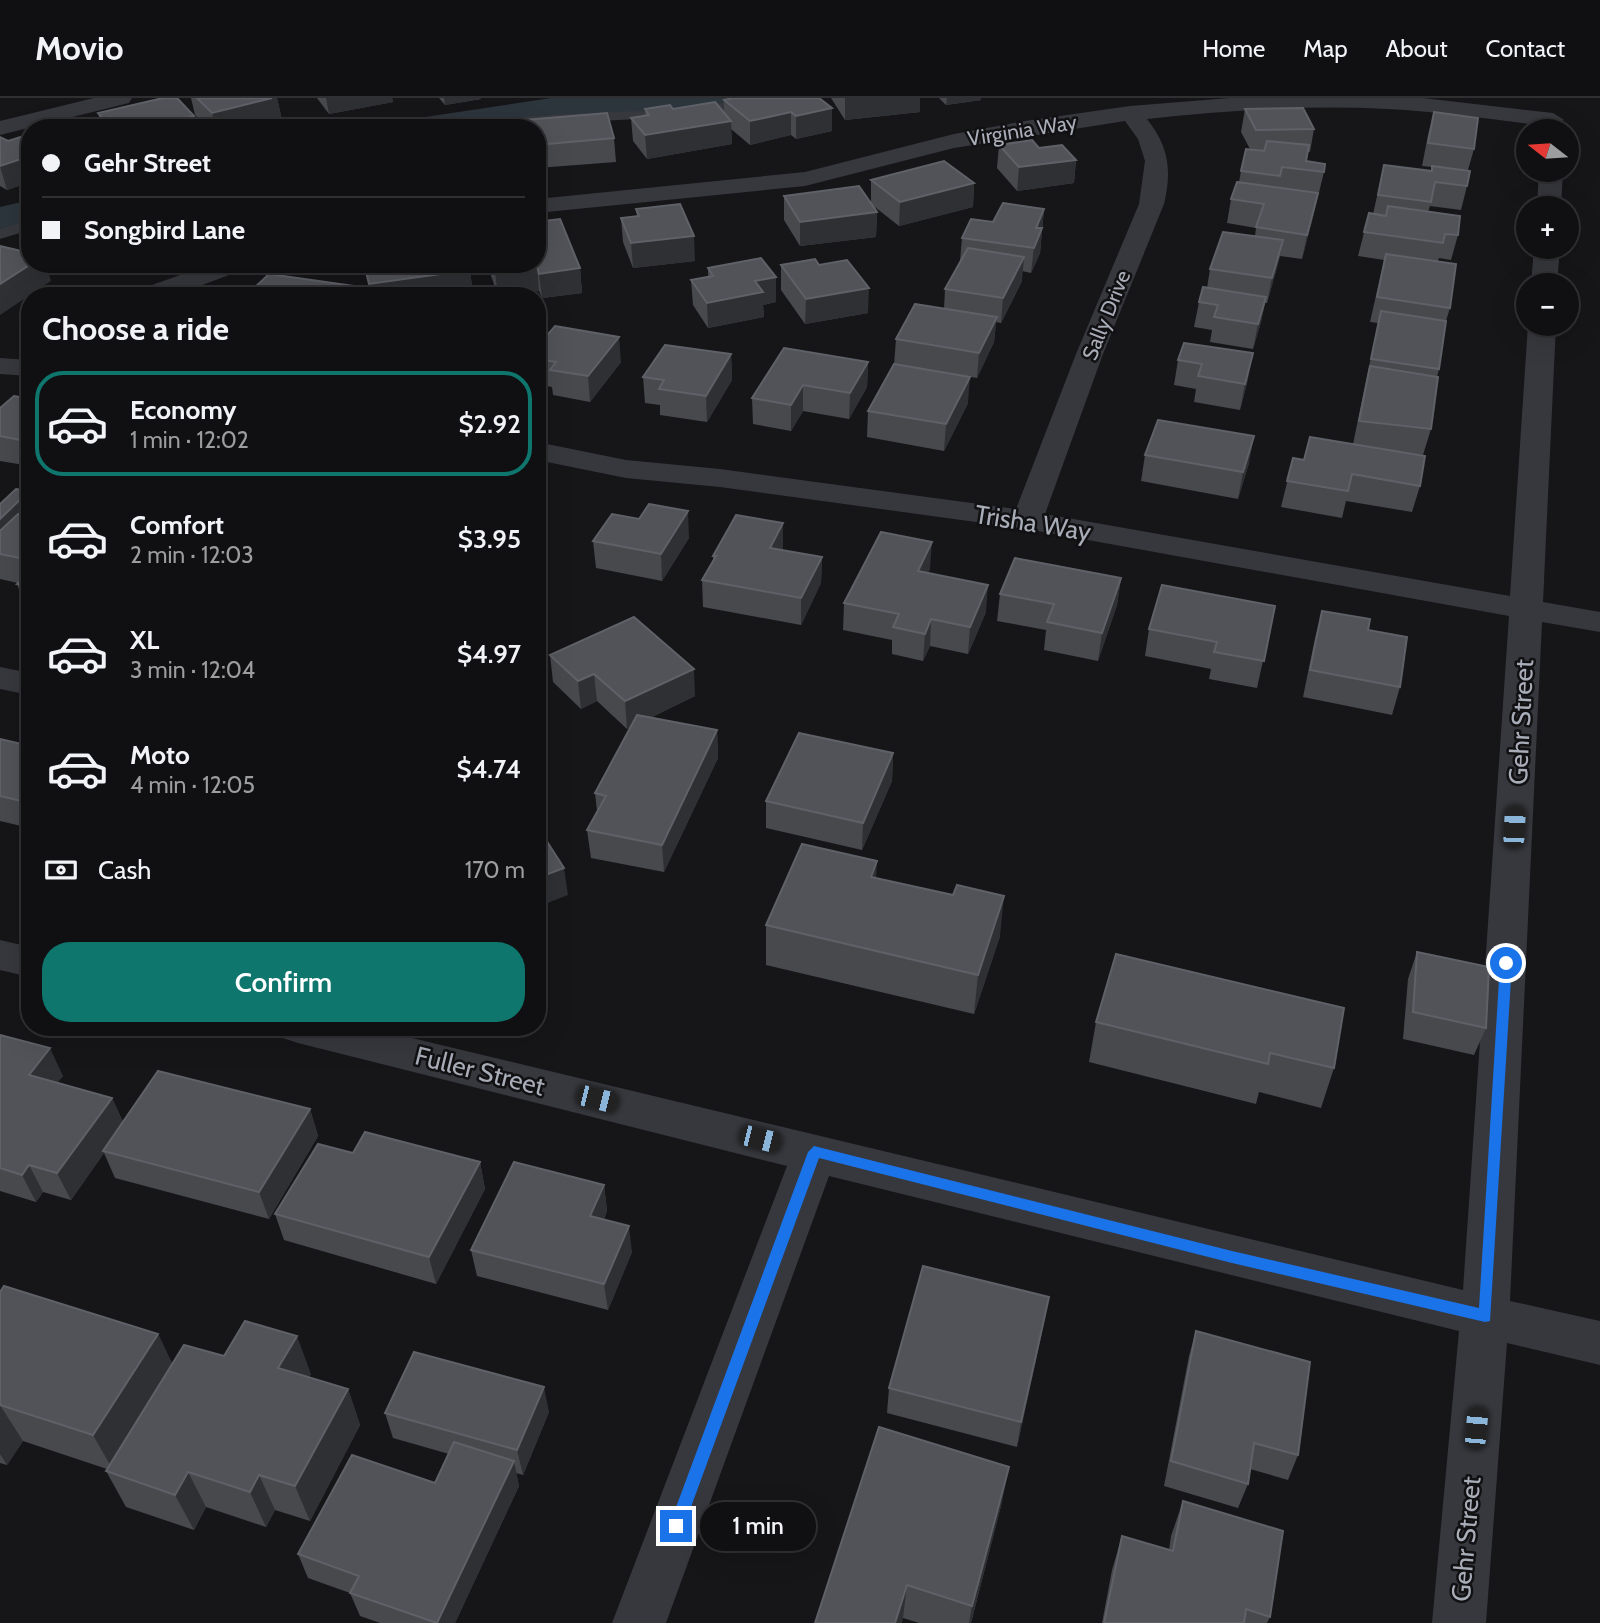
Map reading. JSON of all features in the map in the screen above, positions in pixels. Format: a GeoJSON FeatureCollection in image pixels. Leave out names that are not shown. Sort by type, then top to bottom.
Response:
{"type":"FeatureCollection","features":[{"type":"Feature","properties":{"kind":"street"},"geometry":{"type":"LineString","coordinates":[[36,119],[121,98]]}},
{"type":"Feature","properties":{"kind":"street","name":"Virginia Way"},"geometry":{"type":"LineString","coordinates":[[546,205],[636,194],[761,186],[809,178],[962,139],[1130,113],[1252,102],[1385,102],[1554,116]]}},
{"type":"Feature","properties":{"kind":"street","name":"Sally Drive"},"geometry":{"type":"LineString","coordinates":[[1027,520],[1098,332],[1153,199],[1158,170],[1154,148],[1146,131],[1130,113]]}},
{"type":"Feature","properties":{"kind":"street"},"geometry":{"type":"LineString","coordinates":[[0,128],[21,123]]}},
{"type":"Feature","properties":{"kind":"street"},"geometry":{"type":"LineString","coordinates":[[172,287],[211,273]]}},
{"type":"Feature","properties":{"kind":"street","name":"Gehr Street"},"geometry":{"type":"LineString","coordinates":[[1458,1623],[1485,1316],[1541,336]]}},
{"type":"Feature","properties":{"kind":"street"},"geometry":{"type":"LineString","coordinates":[[0,366],[21,367]]}},
{"type":"Feature","properties":{"kind":"street","name":"Trisha Way"},"geometry":{"type":"LineString","coordinates":[[546,453],[626,468],[720,478],[1027,520],[1600,622]]}},
{"type":"Feature","properties":{"kind":"street"},"geometry":{"type":"LineString","coordinates":[[0,678],[21,682]]}},
{"type":"Feature","properties":{"kind":"street"},"geometry":{"type":"LineString","coordinates":[[0,955],[21,960]]}},
{"type":"Feature","properties":{"kind":"street","name":"Fuller Street"},"geometry":{"type":"LineString","coordinates":[[335,1036],[1232,1257],[1600,1343]]}},
{"type":"Feature","properties":{"kind":"street"},"geometry":{"type":"LineString","coordinates":[[639,1623],[814,1152]]}},
{"type":"Feature","properties":{"kind":"lane"},"geometry":{"type":"LineString","coordinates":[[546,120],[700,111],[762,98]]}},
{"type":"Feature","properties":{"kind":"lane"},"geometry":{"type":"LineString","coordinates":[[0,234],[21,228]]}},
{"type":"Feature","properties":{"kind":"building"},"geometry":{"type":"Polygon","coordinates":[[[163,98],[177,98],[194,116],[182,119],[103,119],[98,113],[163,98]]]}},
{"type":"Feature","properties":{"kind":"building"},"geometry":{"type":"Polygon","coordinates":[[[197,98],[272,98],[212,113],[197,98]]]}},
{"type":"Feature","properties":{"kind":"building"},"geometry":{"type":"Polygon","coordinates":[[[819,98],[832,108],[796,116],[791,112],[750,121],[724,100],[819,98]]]}},
{"type":"Feature","properties":{"kind":"building"},"geometry":{"type":"Polygon","coordinates":[[[715,102],[731,121],[645,135],[631,118],[649,115],[645,109],[670,105],[673,109],[715,102]]]}},
{"type":"Feature","properties":{"kind":"building"},"geometry":{"type":"Polygon","coordinates":[[[1303,108],[1314,129],[1256,130],[1245,109],[1303,108]]]}},
{"type":"Feature","properties":{"kind":"building"},"geometry":{"type":"Polygon","coordinates":[[[1434,112],[1478,118],[1474,149],[1428,143],[1434,112]]]}},
{"type":"Feature","properties":{"kind":"building"},"geometry":{"type":"Polygon","coordinates":[[[607,113],[614,138],[546,144],[546,119],[537,119],[607,113]]]}},
{"type":"Feature","properties":{"kind":"building"},"geometry":{"type":"Polygon","coordinates":[[[0,137],[8,141],[21,137],[21,159],[0,166],[0,137]]]}},
{"type":"Feature","properties":{"kind":"building"},"geometry":{"type":"Polygon","coordinates":[[[1032,140],[1039,148],[1062,145],[1076,160],[1019,167],[999,145],[1032,140]]]}},
{"type":"Feature","properties":{"kind":"building"},"geometry":{"type":"Polygon","coordinates":[[[1267,141],[1309,145],[1306,161],[1325,164],[1324,172],[1282,167],[1280,176],[1241,171],[1246,149],[1264,151],[1267,141]]]}},
{"type":"Feature","properties":{"kind":"building"},"geometry":{"type":"Polygon","coordinates":[[[944,161],[974,183],[900,202],[871,180],[944,161]]]}},
{"type":"Feature","properties":{"kind":"building"},"geometry":{"type":"Polygon","coordinates":[[[1384,165],[1432,171],[1432,166],[1470,171],[1467,186],[1435,182],[1431,202],[1378,195],[1384,165]]]}},
{"type":"Feature","properties":{"kind":"building"},"geometry":{"type":"Polygon","coordinates":[[[1237,182],[1318,193],[1307,235],[1256,227],[1264,204],[1231,199],[1237,182]]]}},
{"type":"Feature","properties":{"kind":"building"},"geometry":{"type":"Polygon","coordinates":[[[859,186],[877,212],[800,222],[784,196],[859,186]]]}},
{"type":"Feature","properties":{"kind":"building"},"geometry":{"type":"Polygon","coordinates":[[[1003,203],[1044,209],[1036,228],[1042,228],[1034,248],[962,238],[971,219],[993,222],[1003,203]]]}},
{"type":"Feature","properties":{"kind":"building"},"geometry":{"type":"Polygon","coordinates":[[[680,204],[694,236],[631,243],[621,218],[639,216],[636,209],[680,204]]]}},
{"type":"Feature","properties":{"kind":"building"},"geometry":{"type":"Polygon","coordinates":[[[1388,206],[1460,216],[1458,235],[1445,234],[1443,243],[1364,232],[1369,213],[1386,216],[1388,206]]]}},
{"type":"Feature","properties":{"kind":"building"},"geometry":{"type":"Polygon","coordinates":[[[560,219],[580,268],[546,273],[546,221],[560,219]]]}},
{"type":"Feature","properties":{"kind":"building"},"geometry":{"type":"Polygon","coordinates":[[[1223,232],[1283,240],[1272,278],[1210,269],[1223,232]]]}},
{"type":"Feature","properties":{"kind":"building"},"geometry":{"type":"Polygon","coordinates":[[[0,246],[21,251],[21,270],[0,284],[0,246]]]}},
{"type":"Feature","properties":{"kind":"building"},"geometry":{"type":"Polygon","coordinates":[[[968,248],[1024,257],[1003,298],[945,289],[968,248]]]}},
{"type":"Feature","properties":{"kind":"building"},"geometry":{"type":"Polygon","coordinates":[[[1386,254],[1456,264],[1450,308],[1377,297],[1386,254]]]}},
{"type":"Feature","properties":{"kind":"building"},"geometry":{"type":"Polygon","coordinates":[[[761,258],[776,277],[755,281],[763,292],[707,303],[691,280],[713,276],[708,268],[761,258]]]}},
{"type":"Feature","properties":{"kind":"building"},"geometry":{"type":"Polygon","coordinates":[[[815,259],[819,265],[847,260],[869,288],[806,299],[781,265],[815,259]]]}},
{"type":"Feature","properties":{"kind":"building"},"geometry":{"type":"Polygon","coordinates":[[[366,273],[448,273],[369,284],[366,273]]]}},
{"type":"Feature","properties":{"kind":"building"},"geometry":{"type":"Polygon","coordinates":[[[269,274],[354,286],[353,287],[255,287],[269,274]]]}},
{"type":"Feature","properties":{"kind":"building"},"geometry":{"type":"Polygon","coordinates":[[[1203,287],[1266,297],[1258,324],[1214,317],[1218,305],[1199,302],[1203,287]]]}},
{"type":"Feature","properties":{"kind":"building"},"geometry":{"type":"Polygon","coordinates":[[[915,304],[997,317],[979,353],[896,339],[915,304]]]}},
{"type":"Feature","properties":{"kind":"building"},"geometry":{"type":"Polygon","coordinates":[[[1381,311],[1446,321],[1439,369],[1371,359],[1381,311]]]}},
{"type":"Feature","properties":{"kind":"building"},"geometry":{"type":"Polygon","coordinates":[[[555,326],[619,337],[588,376],[550,370],[556,362],[546,360],[546,336],[555,326]]]}},
{"type":"Feature","properties":{"kind":"building"},"geometry":{"type":"Polygon","coordinates":[[[1184,343],[1253,353],[1245,384],[1198,376],[1202,364],[1178,360],[1184,343]]]}},
{"type":"Feature","properties":{"kind":"building"},"geometry":{"type":"Polygon","coordinates":[[[665,345],[731,354],[706,396],[659,389],[664,380],[643,377],[665,345]]]}},
{"type":"Feature","properties":{"kind":"building"},"geometry":{"type":"Polygon","coordinates":[[[784,348],[868,362],[850,393],[803,385],[791,405],[752,398],[784,348]]]}},
{"type":"Feature","properties":{"kind":"building"},"geometry":{"type":"Polygon","coordinates":[[[894,364],[970,377],[946,424],[868,411],[894,364]]]}},
{"type":"Feature","properties":{"kind":"building"},"geometry":{"type":"Polygon","coordinates":[[[1370,366],[1438,377],[1431,429],[1359,421],[1370,366]]]}},
{"type":"Feature","properties":{"kind":"building"},"geometry":{"type":"Polygon","coordinates":[[[14,396],[21,397],[21,440],[0,436],[0,408],[14,396]]]}},
{"type":"Feature","properties":{"kind":"building"},"geometry":{"type":"Polygon","coordinates":[[[1158,420],[1254,436],[1243,472],[1145,455],[1158,420]]]}},
{"type":"Feature","properties":{"kind":"building"},"geometry":{"type":"Polygon","coordinates":[[[1310,437],[1425,456],[1420,486],[1352,474],[1348,491],[1287,481],[1293,458],[1304,460],[1310,437]]]}},
{"type":"Feature","properties":{"kind":"building"},"geometry":{"type":"Polygon","coordinates":[[[16,489],[21,490],[21,499],[0,519],[0,504],[16,489]]]}},
{"type":"Feature","properties":{"kind":"building"},"geometry":{"type":"Polygon","coordinates":[[[649,504],[688,511],[661,554],[593,541],[612,514],[639,519],[649,504]]]}},
{"type":"Feature","properties":{"kind":"building"},"geometry":{"type":"Polygon","coordinates":[[[18,514],[21,514],[21,558],[0,554],[0,531],[18,514]]]}},
{"type":"Feature","properties":{"kind":"building"},"geometry":{"type":"Polygon","coordinates":[[[736,515],[783,523],[770,548],[822,557],[801,598],[702,580],[736,515]]]}},
{"type":"Feature","properties":{"kind":"building"},"geometry":{"type":"Polygon","coordinates":[[[881,532],[932,542],[918,571],[988,585],[970,627],[931,619],[925,634],[893,627],[899,614],[844,603],[881,532]]]}},
{"type":"Feature","properties":{"kind":"building"},"geometry":{"type":"Polygon","coordinates":[[[1015,558],[1121,578],[1102,633],[1047,622],[1054,604],[1000,594],[1015,558]]]}},
{"type":"Feature","properties":{"kind":"building"},"geometry":{"type":"Polygon","coordinates":[[[1162,585],[1275,606],[1264,661],[1214,652],[1217,642],[1149,629],[1162,585]]]}},
{"type":"Feature","properties":{"kind":"building"},"geometry":{"type":"Polygon","coordinates":[[[1322,611],[1370,619],[1368,630],[1407,637],[1400,687],[1310,670],[1322,611]]]}},
{"type":"Feature","properties":{"kind":"building"},"geometry":{"type":"Polygon","coordinates":[[[634,617],[694,669],[625,701],[594,674],[578,681],[550,655],[634,617]]]}},
{"type":"Feature","properties":{"kind":"building"},"geometry":{"type":"Polygon","coordinates":[[[637,715],[717,730],[662,845],[587,830],[606,796],[595,793],[637,715]]]}},
{"type":"Feature","properties":{"kind":"building"},"geometry":{"type":"Polygon","coordinates":[[[799,733],[893,753],[863,823],[766,801],[799,733]]]}},
{"type":"Feature","properties":{"kind":"building"},"geometry":{"type":"Polygon","coordinates":[[[0,739],[21,744],[21,801],[0,796],[0,739]]]}},
{"type":"Feature","properties":{"kind":"building"},"geometry":{"type":"Polygon","coordinates":[[[546,840],[564,868],[546,875],[546,840]]]}},
{"type":"Feature","properties":{"kind":"building"},"geometry":{"type":"Polygon","coordinates":[[[802,844],[877,861],[871,877],[953,895],[957,885],[1004,896],[978,975],[766,925],[802,844]]]}},
{"type":"Feature","properties":{"kind":"building"},"geometry":{"type":"Polygon","coordinates":[[[1417,952],[1489,967],[1486,1028],[1413,1012],[1417,952]]]}},
{"type":"Feature","properties":{"kind":"building"},"geometry":{"type":"Polygon","coordinates":[[[1116,954],[1344,1008],[1334,1068],[1270,1053],[1268,1064],[1096,1022],[1116,954]]]}},
{"type":"Feature","properties":{"kind":"building"},"geometry":{"type":"Polygon","coordinates":[[[0,1035],[50,1048],[29,1075],[112,1098],[57,1173],[29,1165],[22,1175],[0,1168],[0,1035]]]}},
{"type":"Feature","properties":{"kind":"building"},"geometry":{"type":"Polygon","coordinates":[[[158,1071],[310,1109],[259,1192],[103,1151],[158,1071]]]}},
{"type":"Feature","properties":{"kind":"building"},"geometry":{"type":"Polygon","coordinates":[[[365,1132],[480,1162],[429,1257],[275,1214],[318,1144],[353,1153],[365,1132]]]}},
{"type":"Feature","properties":{"kind":"building"},"geometry":{"type":"Polygon","coordinates":[[[514,1162],[604,1185],[590,1216],[629,1226],[604,1284],[471,1250],[514,1162]]]}},
{"type":"Feature","properties":{"kind":"building"},"geometry":{"type":"Polygon","coordinates":[[[923,1266],[1049,1297],[1021,1422],[889,1388],[923,1266]]]}},
{"type":"Feature","properties":{"kind":"building"},"geometry":{"type":"Polygon","coordinates":[[[4,1286],[158,1334],[93,1435],[0,1405],[0,1292],[4,1286]]]}},
{"type":"Feature","properties":{"kind":"building"},"geometry":{"type":"Polygon","coordinates":[[[245,1321],[297,1336],[278,1368],[348,1389],[295,1486],[259,1475],[250,1492],[188,1472],[175,1495],[106,1471],[184,1345],[224,1356],[245,1321]]]}},
{"type":"Feature","properties":{"kind":"building"},"geometry":{"type":"Polygon","coordinates":[[[1196,1331],[1310,1362],[1298,1455],[1254,1443],[1248,1484],[1171,1461],[1196,1331]]]}},
{"type":"Feature","properties":{"kind":"building"},"geometry":{"type":"Polygon","coordinates":[[[414,1352],[544,1387],[517,1450],[385,1413],[414,1352]]]}},
{"type":"Feature","properties":{"kind":"building"},"geometry":{"type":"Polygon","coordinates":[[[879,1427],[1009,1467],[972,1606],[907,1585],[895,1623],[815,1623],[879,1427]]]}},
{"type":"Feature","properties":{"kind":"building"},"geometry":{"type":"Polygon","coordinates":[[[454,1442],[514,1461],[437,1623],[350,1593],[359,1576],[298,1554],[352,1455],[435,1483],[454,1442]]]}},
{"type":"Feature","properties":{"kind":"building"},"geometry":{"type":"Polygon","coordinates":[[[1183,1501],[1283,1531],[1270,1617],[1246,1609],[1244,1623],[1104,1623],[1122,1536],[1173,1551],[1183,1501]]]}},
{"type":"Feature","properties":{"kind":"waterway"},"geometry":{"type":"LineString","coordinates":[[477,119],[554,107],[614,106],[727,98]]}},
{"type":"Feature","properties":{"kind":"waterway"},"geometry":{"type":"LineString","coordinates":[[0,218],[21,212]]}},
{"type":"Feature","properties":{"kind":"route"},"geometry":{"type":"LineString","coordinates":[[676,1526],[814,1152],[1232,1257],[1485,1316],[1506,963]]}}]}
